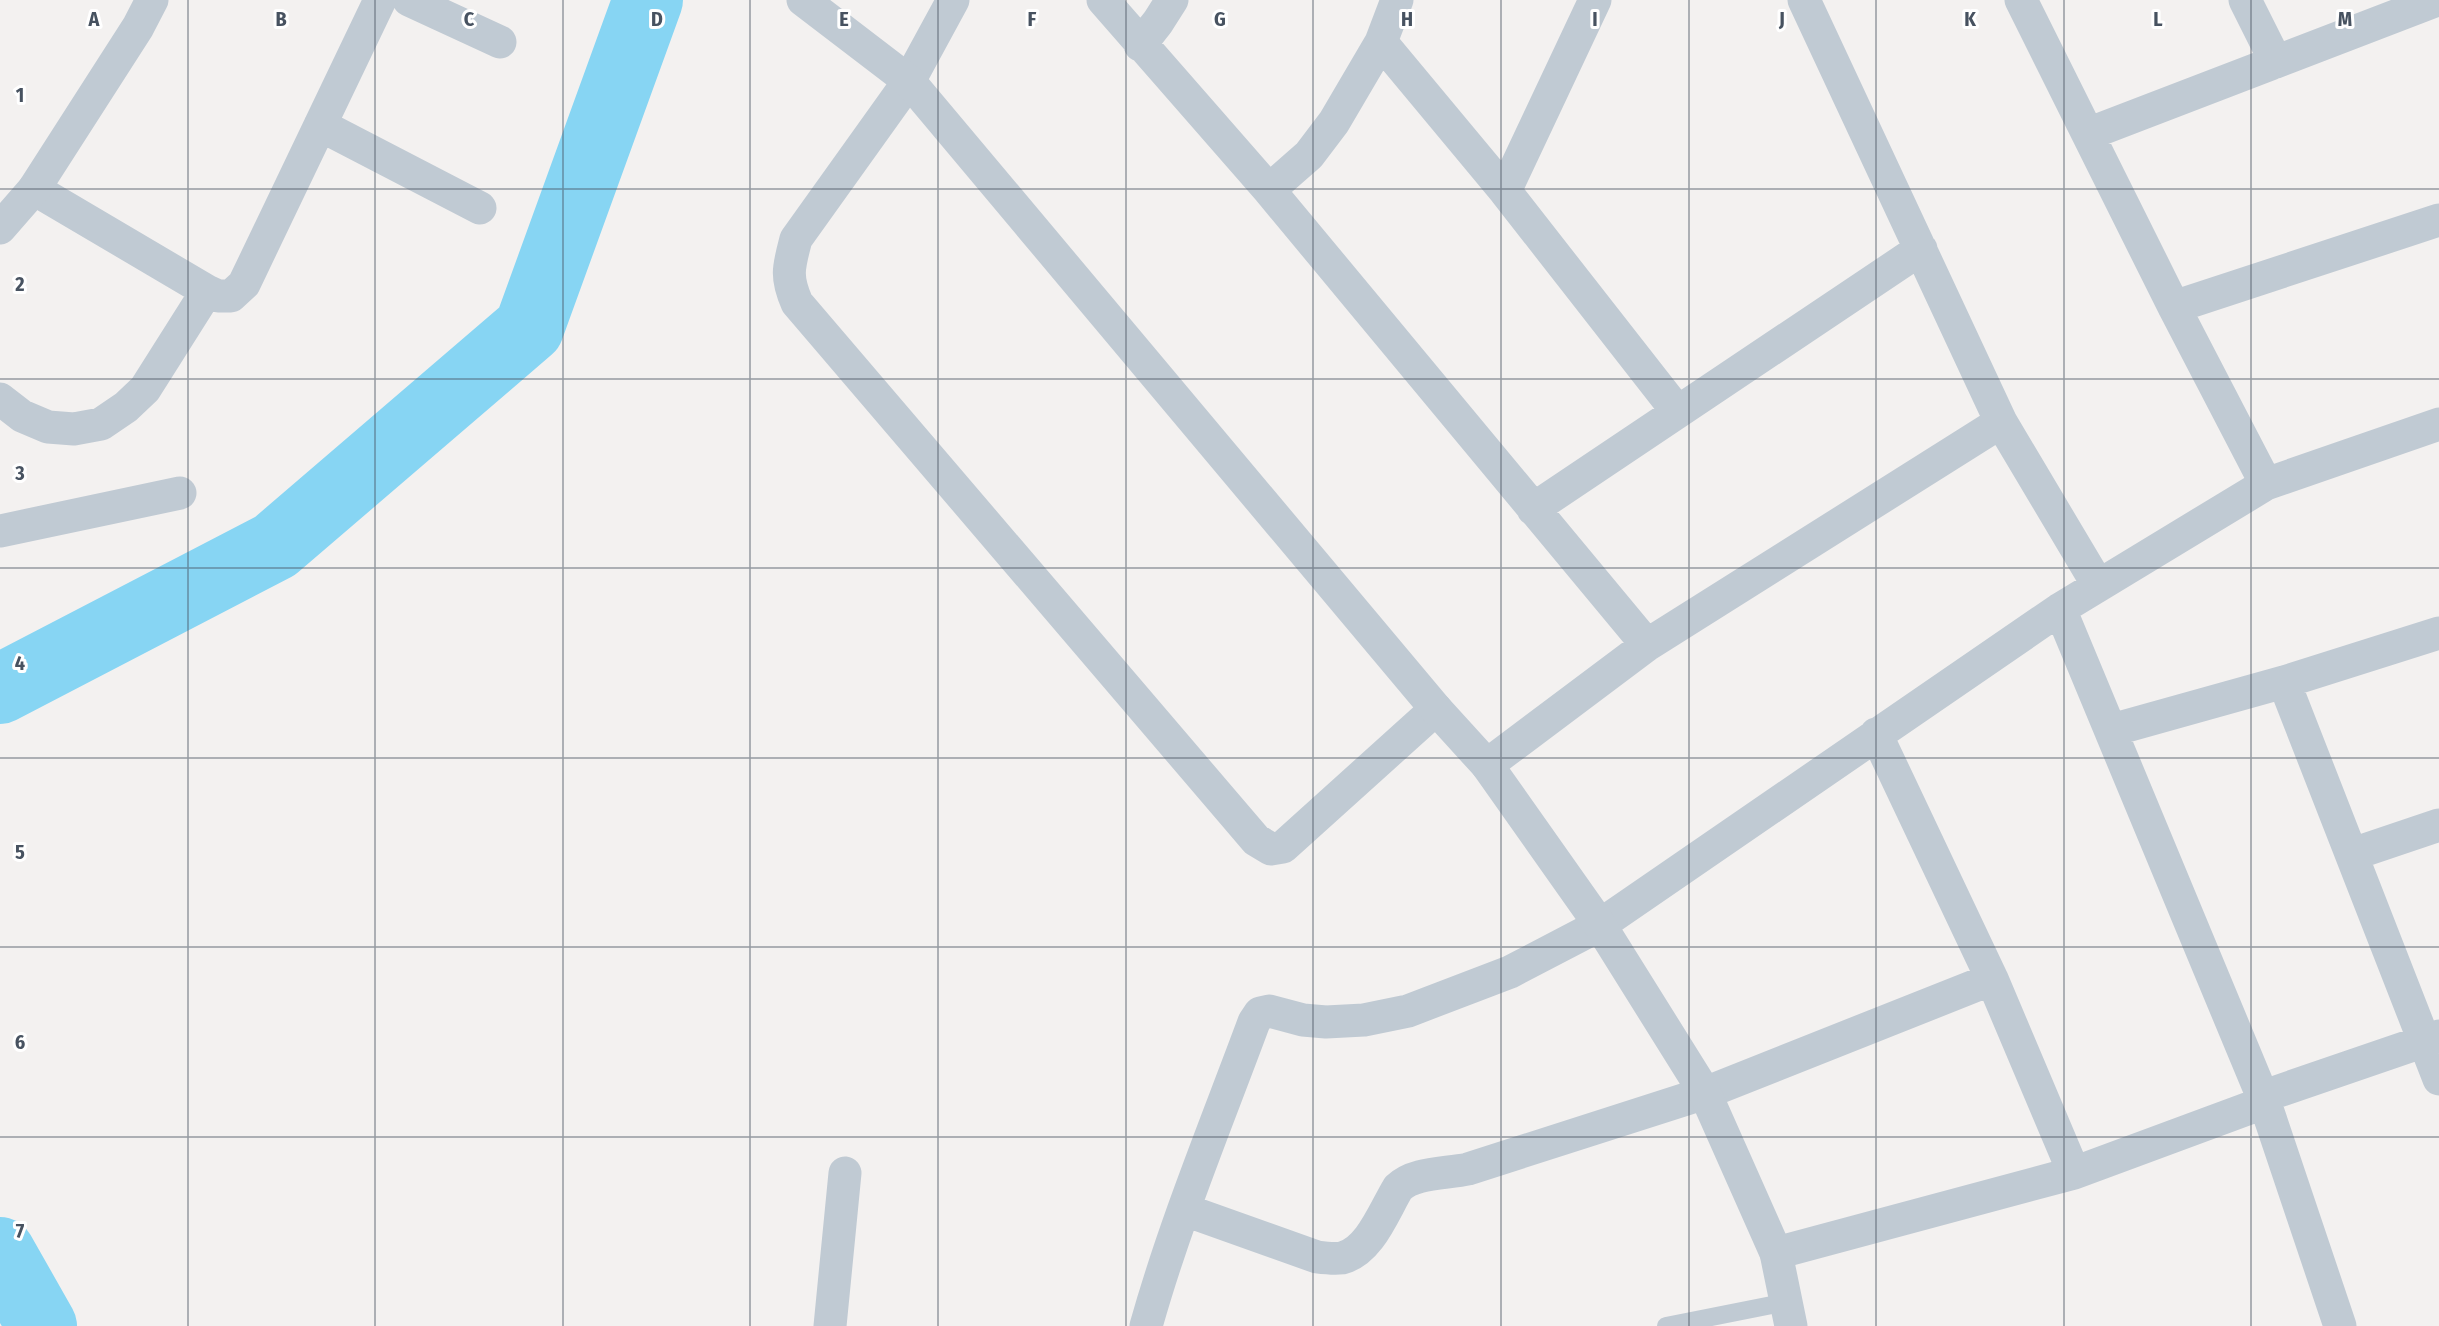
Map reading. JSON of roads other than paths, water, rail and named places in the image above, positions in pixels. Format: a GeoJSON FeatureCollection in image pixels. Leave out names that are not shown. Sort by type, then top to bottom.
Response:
{"type":"FeatureCollection","features":[{"type":"Feature","properties":{"kind":"street"},"geometry":{"type":"LineString","coordinates":[[0,228],[34,189],[138,27],[152,0]]}},
{"type":"Feature","properties":{"kind":"street"},"geometry":{"type":"LineString","coordinates":[[34,189],[207,291],[218,296],[231,296],[244,284],[380,0]]}},
{"type":"Feature","properties":{"kind":"street"},"geometry":{"type":"LineString","coordinates":[[409,0],[500,42]]}},
{"type":"Feature","properties":{"kind":"street"},"geometry":{"type":"LineString","coordinates":[[803,0],[909,81],[1436,709],[1487,765],[1600,925],[1705,1093],[1776,1253],[1789,1314]]}},
{"type":"Feature","properties":{"kind":"street"},"geometry":{"type":"LineString","coordinates":[[953,0],[909,81],[796,239],[789,264],[789,285],[797,303],[1256,840],[1271,849],[1283,847],[1436,709]]}},
{"type":"Feature","properties":{"kind":"street"},"geometry":{"type":"LineString","coordinates":[[1103,0],[1269,190],[1647,645]]}},
{"type":"Feature","properties":{"kind":"street"},"geometry":{"type":"LineString","coordinates":[[1140,45],[1172,0]]}},
{"type":"Feature","properties":{"kind":"street"},"geometry":{"type":"LineString","coordinates":[[1269,190],[1308,155],[1334,122],[1381,42],[1397,0]]}},
{"type":"Feature","properties":{"kind":"street"},"geometry":{"type":"LineString","coordinates":[[1505,191],[1594,0]]}},
{"type":"Feature","properties":{"kind":"street"},"geometry":{"type":"LineString","coordinates":[[1804,0],[2001,422],[2098,585]]}},
{"type":"Feature","properties":{"kind":"street"},"geometry":{"type":"LineString","coordinates":[[2021,0],[2174,307],[2266,483]]}},
{"type":"Feature","properties":{"kind":"street"},"geometry":{"type":"LineString","coordinates":[[2245,0],[2276,62]]}},
{"type":"Feature","properties":{"kind":"street"},"geometry":{"type":"LineString","coordinates":[[2088,134],[2437,0]]}},
{"type":"Feature","properties":{"kind":"street"},"geometry":{"type":"LineString","coordinates":[[1381,42],[1505,191],[1677,411]]}},
{"type":"Feature","properties":{"kind":"street"},"geometry":{"type":"LineString","coordinates":[[320,125],[480,208]]}},
{"type":"Feature","properties":{"kind":"street"},"geometry":{"type":"LineString","coordinates":[[2174,307],[2439,220]]}},
{"type":"Feature","properties":{"kind":"street"},"geometry":{"type":"LineString","coordinates":[[1533,509],[1921,249]]}},
{"type":"Feature","properties":{"kind":"street"},"geometry":{"type":"LineString","coordinates":[[0,399],[22,416],[48,427],[74,429],[101,423],[126,406],[146,388],[207,291]]}},
{"type":"Feature","properties":{"kind":"street"},"geometry":{"type":"LineString","coordinates":[[1487,765],[1647,645],[2001,422]]}},
{"type":"Feature","properties":{"kind":"street"},"geometry":{"type":"LineString","coordinates":[[1146,1326],[1185,1210],[1254,1022],[1260,1013],[1269,1011],[1303,1020],[1326,1022],[1364,1020],[1408,1011],[1510,972],[1600,925],[2060,609],[2266,483],[2439,424]]}},
{"type":"Feature","properties":{"kind":"street"},"geometry":{"type":"LineString","coordinates":[[0,531],[180,493]]}},
{"type":"Feature","properties":{"kind":"street"},"geometry":{"type":"LineString","coordinates":[[2060,609],[2264,1100],[2340,1326]]}},
{"type":"Feature","properties":{"kind":"street"},"geometry":{"type":"LineString","coordinates":[[2112,730],[2284,682],[2439,633]]}},
{"type":"Feature","properties":{"kind":"street"},"geometry":{"type":"LineString","coordinates":[[2284,682],[2353,855],[2432,1039],[2439,1079]]}},
{"type":"Feature","properties":{"kind":"street"},"geometry":{"type":"LineString","coordinates":[[1876,734],[1992,979],[2074,1173]]}},
{"type":"Feature","properties":{"kind":"street"},"geometry":{"type":"LineString","coordinates":[[2353,855],[2439,825]]}},
{"type":"Feature","properties":{"kind":"street"},"geometry":{"type":"LineString","coordinates":[[1185,1210],[1317,1257],[1339,1258],[1354,1254],[1369,1238],[1404,1181],[1415,1177],[1468,1169],[1705,1093],[1992,979]]}},
{"type":"Feature","properties":{"kind":"street"},"geometry":{"type":"LineString","coordinates":[[1776,1253],[2074,1173],[2255,1106],[2273,1093],[2432,1039]]}},
{"type":"Feature","properties":{"kind":"street"},"geometry":{"type":"LineString","coordinates":[[830,1326],[845,1173]]}},
{"type":"Feature","properties":{"kind":"lane"},"geometry":{"type":"LineString","coordinates":[[1666,1326],[1789,1314]]}},
{"type":"Feature","properties":{"kind":"waterway"},"geometry":{"type":"LineString","coordinates":[[0,689],[275,546],[529,328],[648,0]]}},
{"type":"Feature","properties":{"kind":"waterway"},"geometry":{"type":"LineString","coordinates":[[0,1252],[42,1326]]}}]}
